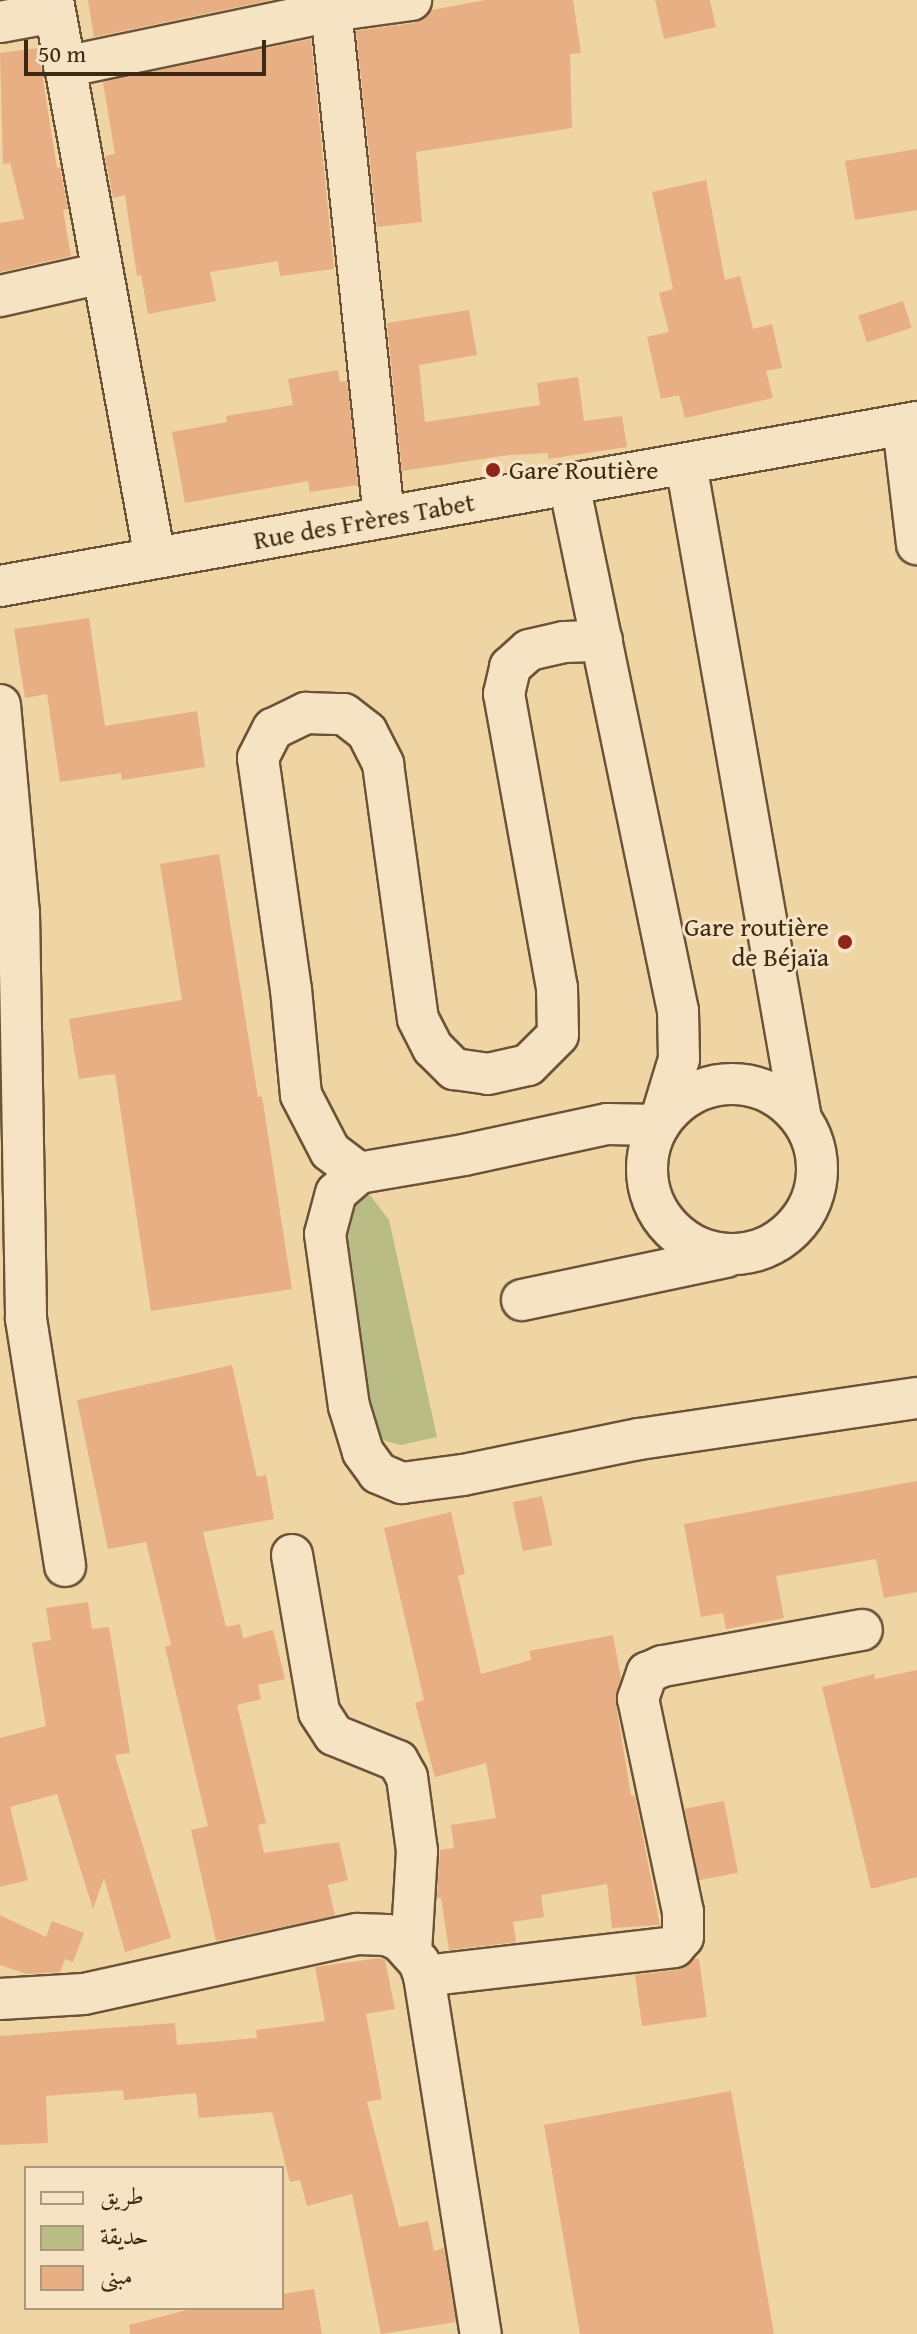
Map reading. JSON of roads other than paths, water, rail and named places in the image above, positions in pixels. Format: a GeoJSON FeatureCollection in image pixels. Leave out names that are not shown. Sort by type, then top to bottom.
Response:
{"type":"FeatureCollection","features":[{"type":"Feature","properties":{"kind":"street"},"geometry":{"type":"LineString","coordinates":[[64,67],[330,5],[411,0]]}},
{"type":"Feature","properties":{"kind":"street"},"geometry":{"type":"LineString","coordinates":[[330,5],[384,517]]}},
{"type":"Feature","properties":{"kind":"street"},"geometry":{"type":"LineString","coordinates":[[0,22],[54,6],[155,558]]}},
{"type":"Feature","properties":{"kind":"street"},"geometry":{"type":"LineString","coordinates":[[0,296],[102,273]]}},
{"type":"Feature","properties":{"kind":"street"},"geometry":{"type":"LineString","coordinates":[[910,424],[917,544]]}},
{"type":"Feature","properties":{"kind":"street","name":"Rue des Frères Tabet"},"geometry":{"type":"LineString","coordinates":[[0,586],[910,424]]}},
{"type":"Feature","properties":{"kind":"street"},"geometry":{"type":"LineString","coordinates":[[686,464],[801,1119]]}},
{"type":"Feature","properties":{"kind":"street"},"geometry":{"type":"LineString","coordinates":[[569,484],[678,1011],[679,1059],[648,1163],[652,1202],[666,1225],[687,1242],[711,1253],[738,1255]]}},
{"type":"Feature","properties":{"kind":"street"},"geometry":{"type":"LineString","coordinates":[[359,1173],[330,1151],[301,1095],[291,990],[258,758],[273,729],[306,713],[344,714],[367,732],[383,764],[418,1019],[433,1048],[454,1069],[488,1074],[528,1065],[558,1035],[557,988],[504,694],[510,667],[529,650],[564,642],[602,641]]}},
{"type":"Feature","properties":{"kind":"street"},"geometry":{"type":"LineString","coordinates":[[0,705],[19,913],[26,1319],[65,1566]]}},
{"type":"Feature","properties":{"kind":"street"},"geometry":{"type":"LineString","coordinates":[[522,1300],[763,1249],[786,1236],[803,1217],[814,1193],[817,1167],[813,1142],[801,1119],[781,1099],[756,1088],[729,1084],[701,1090],[677,1104],[659,1125]]}},
{"type":"Feature","properties":{"kind":"street"},"geometry":{"type":"LineString","coordinates":[[659,1125],[607,1124],[464,1155],[359,1173],[336,1193],[325,1234],[349,1406],[363,1452],[378,1473],[402,1483],[463,1475],[639,1439],[917,1398]]}},
{"type":"Feature","properties":{"kind":"street"},"geometry":{"type":"LineString","coordinates":[[292,1555],[319,1712],[334,1735],[398,1761],[407,1777],[417,1851],[418,1963],[481,2334]]}},
{"type":"Feature","properties":{"kind":"street"},"geometry":{"type":"LineString","coordinates":[[0,1999],[84,1994],[358,1934],[387,1935],[418,1963],[674,1947],[683,1937],[683,1912],[638,1699],[647,1673],[663,1666],[862,1630]]}},
{"type":"Feature","properties":{"kind":"place","name":"Gare Routière"},"geometry":{"type":"Point","coordinates":[493,470]}},
{"type":"Feature","properties":{"kind":"place","name":"Gare routière de Béjaïa"},"geometry":{"type":"Point","coordinates":[845,942]}}]}
